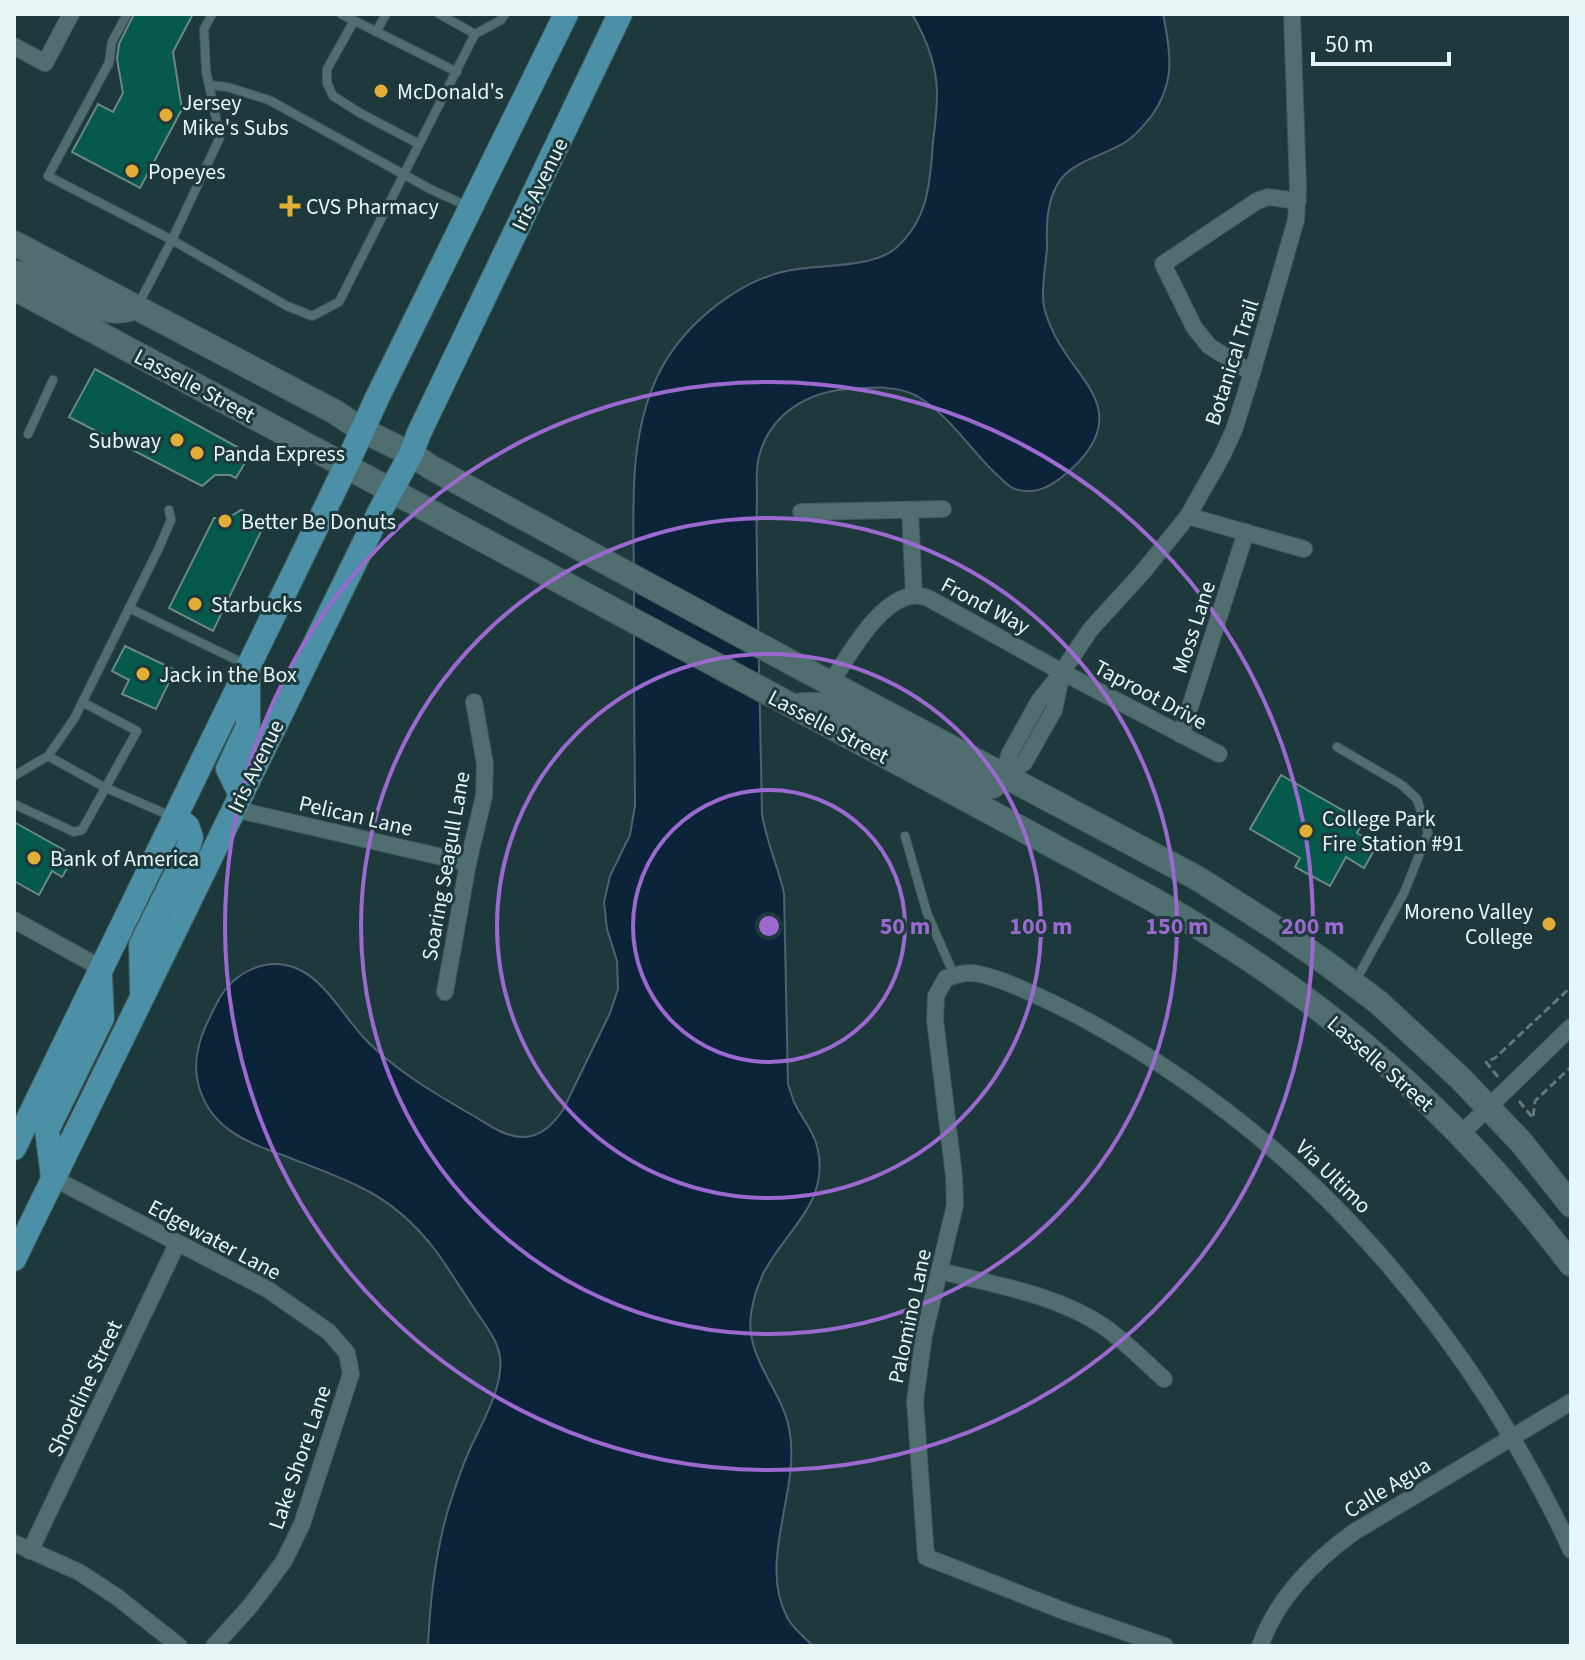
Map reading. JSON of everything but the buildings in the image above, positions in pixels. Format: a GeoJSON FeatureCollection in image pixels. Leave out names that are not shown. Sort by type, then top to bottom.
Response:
{"type":"FeatureCollection","features":[{"type":"Feature","properties":{"kind":"main road"},"geometry":{"type":"LineString","coordinates":[[14,1148],[566,14]]}},
{"type":"Feature","properties":{"kind":"main road","name":"Iris Avenue"},"geometry":{"type":"LineString","coordinates":[[14,1259],[411,454],[620,14]]}},
{"type":"Feature","properties":{"kind":"main road","name":"Lasselle Street"},"geometry":{"type":"LineString","coordinates":[[14,243],[332,410],[362,430],[830,684],[1197,878],[1277,929],[1378,1002],[1461,1079],[1521,1142],[1571,1205]]}},
{"type":"Feature","properties":{"kind":"main road"},"geometry":{"type":"LineString","coordinates":[[14,273],[39,278],[99,310],[116,312],[136,307]]}},
{"type":"Feature","properties":{"kind":"main road","name":"Lasselle Street"},"geometry":{"type":"LineString","coordinates":[[14,288],[392,489],[1205,930],[1314,1005],[1384,1063],[1461,1134],[1571,1264]]}},
{"type":"Feature","properties":{"kind":"main road"},"geometry":{"type":"LineString","coordinates":[[237,802],[228,769],[248,726],[248,666]]}},
{"type":"Feature","properties":{"kind":"main road"},"geometry":{"type":"LineString","coordinates":[[791,706],[822,705],[837,711],[980,787],[993,786],[1004,776]]}},
{"type":"Feature","properties":{"kind":"main road"},"geometry":{"type":"LineString","coordinates":[[142,996],[141,945],[186,854],[191,837],[187,826],[175,818]]}},
{"type":"Feature","properties":{"kind":"main road"},"geometry":{"type":"LineString","coordinates":[[53,1178],[47,1130],[102,1018],[100,970]]}},
{"type":"Feature","properties":{"kind":"street"},"geometry":{"type":"LineString","coordinates":[[14,46],[45,63],[71,14]]}},
{"type":"Feature","properties":{"kind":"street","name":"Botanical Trail"},"geometry":{"type":"LineString","coordinates":[[1004,776],[1009,755],[1039,701],[1090,630],[1188,516],[1234,430],[1290,243],[1298,201],[1292,14]]}},
{"type":"Feature","properties":{"kind":"street"},"geometry":{"type":"LineString","coordinates":[[1252,373],[1209,346],[1194,327],[1163,264],[1257,201],[1268,197],[1298,201]]}},
{"type":"Feature","properties":{"kind":"street"},"geometry":{"type":"LineString","coordinates":[[801,512],[943,509]]}},
{"type":"Feature","properties":{"kind":"street"},"geometry":{"type":"LineString","coordinates":[[910,510],[914,595]]}},
{"type":"Feature","properties":{"kind":"street"},"geometry":{"type":"LineString","coordinates":[[1188,516],[1304,549]]}},
{"type":"Feature","properties":{"kind":"street","name":"Moss Lane"},"geometry":{"type":"LineString","coordinates":[[1181,735],[1246,532]]}},
{"type":"Feature","properties":{"kind":"street","name":"Frond Way"},"geometry":{"type":"LineString","coordinates":[[830,684],[869,627],[889,607],[914,595],[928,598],[1062,672]]}},
{"type":"Feature","properties":{"kind":"street","name":"Taproot Drive"},"geometry":{"type":"LineString","coordinates":[[1062,672],[1219,754]]}},
{"type":"Feature","properties":{"kind":"street","name":"Soaring Seagull Lane"},"geometry":{"type":"LineString","coordinates":[[445,992],[468,863],[484,796],[485,764],[474,702]]}},
{"type":"Feature","properties":{"kind":"street","name":"Pelican Lane"},"geometry":{"type":"LineString","coordinates":[[237,802],[468,863]]}},
{"type":"Feature","properties":{"kind":"street"},"geometry":{"type":"LineString","coordinates":[[14,920],[100,970]]}},
{"type":"Feature","properties":{"kind":"street","name":"Via Ultimo"},"geometry":{"type":"LineString","coordinates":[[950,977],[969,972],[993,977],[1073,1013],[1127,1042],[1229,1111],[1264,1140],[1362,1234],[1400,1277],[1467,1367],[1512,1438],[1571,1550]]}},
{"type":"Feature","properties":{"kind":"street","name":"Palomino Lane"},"geometry":{"type":"LineString","coordinates":[[950,977],[936,996],[935,1020],[955,1205],[924,1335],[915,1401],[926,1557],[1064,1611],[1165,1646]]}},
{"type":"Feature","properties":{"kind":"street"},"geometry":{"type":"LineString","coordinates":[[1461,1134],[1571,1027]]}},
{"type":"Feature","properties":{"kind":"street","name":"Edgewater Lane"},"geometry":{"type":"LineString","coordinates":[[53,1178],[267,1289],[329,1332],[347,1353]]}},
{"type":"Feature","properties":{"kind":"street","name":"Shoreline Street"},"geometry":{"type":"LineString","coordinates":[[30,1551],[177,1244]]}},
{"type":"Feature","properties":{"kind":"street"},"geometry":{"type":"LineString","coordinates":[[940,1271],[1043,1297],[1075,1310],[1104,1326],[1164,1379]]}},
{"type":"Feature","properties":{"kind":"street","name":"Lake Shore Lane"},"geometry":{"type":"LineString","coordinates":[[214,1646],[251,1605],[284,1561],[302,1524],[351,1374],[347,1353]]}},
{"type":"Feature","properties":{"kind":"street","name":"Calle Agua"},"geometry":{"type":"LineString","coordinates":[[1260,1646],[1284,1601],[1306,1572],[1328,1551],[1354,1532],[1571,1402]]}},
{"type":"Feature","properties":{"kind":"street"},"geometry":{"type":"LineString","coordinates":[[14,1543],[79,1572],[117,1597],[179,1646]]}},
{"type":"Feature","properties":{"kind":"lane"},"geometry":{"type":"LineString","coordinates":[[127,14],[112,42],[109,63],[48,176],[172,240],[287,306],[312,316],[339,302],[475,34],[501,20],[505,14]]}},
{"type":"Feature","properties":{"kind":"lane"},"geometry":{"type":"LineString","coordinates":[[136,307],[172,240],[220,137],[206,71],[204,29],[212,14]]}},
{"type":"Feature","properties":{"kind":"lane"},"geometry":{"type":"LineString","coordinates":[[341,14],[457,72]]}},
{"type":"Feature","properties":{"kind":"lane"},"geometry":{"type":"LineString","coordinates":[[376,32],[386,14]]}},
{"type":"Feature","properties":{"kind":"lane"},"geometry":{"type":"LineString","coordinates":[[439,14],[475,34]]}},
{"type":"Feature","properties":{"kind":"lane"},"geometry":{"type":"LineString","coordinates":[[354,21],[327,69],[327,83],[333,96],[419,144]]}},
{"type":"Feature","properties":{"kind":"lane"},"geometry":{"type":"LineString","coordinates":[[209,85],[227,87],[269,100],[403,175],[471,208]]}},
{"type":"Feature","properties":{"kind":"lane"},"geometry":{"type":"LineString","coordinates":[[28,434],[53,380]]}},
{"type":"Feature","properties":{"kind":"lane"},"geometry":{"type":"LineString","coordinates":[[14,776],[48,756],[74,719],[171,520],[169,510]]}},
{"type":"Feature","properties":{"kind":"lane"},"geometry":{"type":"LineString","coordinates":[[129,608],[248,666]]}},
{"type":"Feature","properties":{"kind":"lane"},"geometry":{"type":"LineString","coordinates":[[14,804],[74,832],[82,830],[137,731],[82,702]]}},
{"type":"Feature","properties":{"kind":"lane"},"geometry":{"type":"LineString","coordinates":[[1337,747],[1402,785],[1417,799],[1428,833],[1404,893],[1354,984]]}},
{"type":"Feature","properties":{"kind":"lane"},"geometry":{"type":"LineString","coordinates":[[48,756],[104,787],[175,818]]}},
{"type":"Feature","properties":{"kind":"lane"},"geometry":{"type":"LineString","coordinates":[[905,836],[927,913],[950,977]]}},
{"type":"Feature","properties":{"kind":"water"},"geometry":{"type":"Polygon","coordinates":[[[912,14],[1163,14],[1169,68],[1164,93],[1150,118],[1127,141],[1069,171],[1060,180],[1049,208],[1043,288],[1045,311],[1058,341],[1096,400],[1099,412],[1096,436],[1073,468],[1040,489],[1022,491],[1012,488],[928,403],[909,392],[883,388],[833,391],[806,400],[773,427],[758,458],[762,814],[784,893],[788,1084],[816,1143],[820,1169],[811,1202],[761,1279],[752,1309],[751,1330],[758,1359],[785,1413],[789,1428],[790,1476],[776,1573],[779,1597],[790,1623],[813,1646],[428,1646],[432,1595],[448,1510],[499,1380],[500,1357],[496,1344],[436,1251],[392,1207],[360,1187],[258,1146],[223,1125],[206,1104],[200,1090],[196,1067],[199,1044],[218,1001],[233,981],[254,968],[278,964],[290,966],[320,984],[365,1039],[389,1061],[430,1090],[496,1129],[509,1135],[535,1135],[551,1125],[563,1110],[610,1013],[618,989],[617,961],[607,929],[604,902],[610,876],[630,835],[635,806],[634,476],[642,421],[650,395],[661,369],[686,334],[701,318],[737,291],[777,273],[877,258],[888,254],[908,236],[926,199],[937,100],[933,63],[912,14]]]}},
{"type":"Feature","properties":{"kind":"place","name":"McDonald's"},"geometry":{"type":"Point","coordinates":[381,91]}},
{"type":"Feature","properties":{"kind":"place","name":"Jersey Mike's Subs"},"geometry":{"type":"Point","coordinates":[166,115]}},
{"type":"Feature","properties":{"kind":"place","name":"Popeyes"},"geometry":{"type":"Point","coordinates":[132,171]}},
{"type":"Feature","properties":{"kind":"place","name":"CVS Pharmacy"},"geometry":{"type":"Point","coordinates":[290,206]}},
{"type":"Feature","properties":{"kind":"place","name":"Subway"},"geometry":{"type":"Point","coordinates":[177,440]}},
{"type":"Feature","properties":{"kind":"place","name":"Panda Express"},"geometry":{"type":"Point","coordinates":[197,453]}},
{"type":"Feature","properties":{"kind":"place","name":"Better Be Donuts"},"geometry":{"type":"Point","coordinates":[225,521]}},
{"type":"Feature","properties":{"kind":"place","name":"Starbucks"},"geometry":{"type":"Point","coordinates":[195,604]}},
{"type":"Feature","properties":{"kind":"place","name":"Jack in the Box"},"geometry":{"type":"Point","coordinates":[143,674]}},
{"type":"Feature","properties":{"kind":"place","name":"College Park Fire Station #91"},"geometry":{"type":"Point","coordinates":[1306,831]}},
{"type":"Feature","properties":{"kind":"place","name":"Bank of America"},"geometry":{"type":"Point","coordinates":[34,858]}},
{"type":"Feature","properties":{"kind":"place","name":"Moreno Valley College"},"geometry":{"type":"Point","coordinates":[1549,924]}}]}
